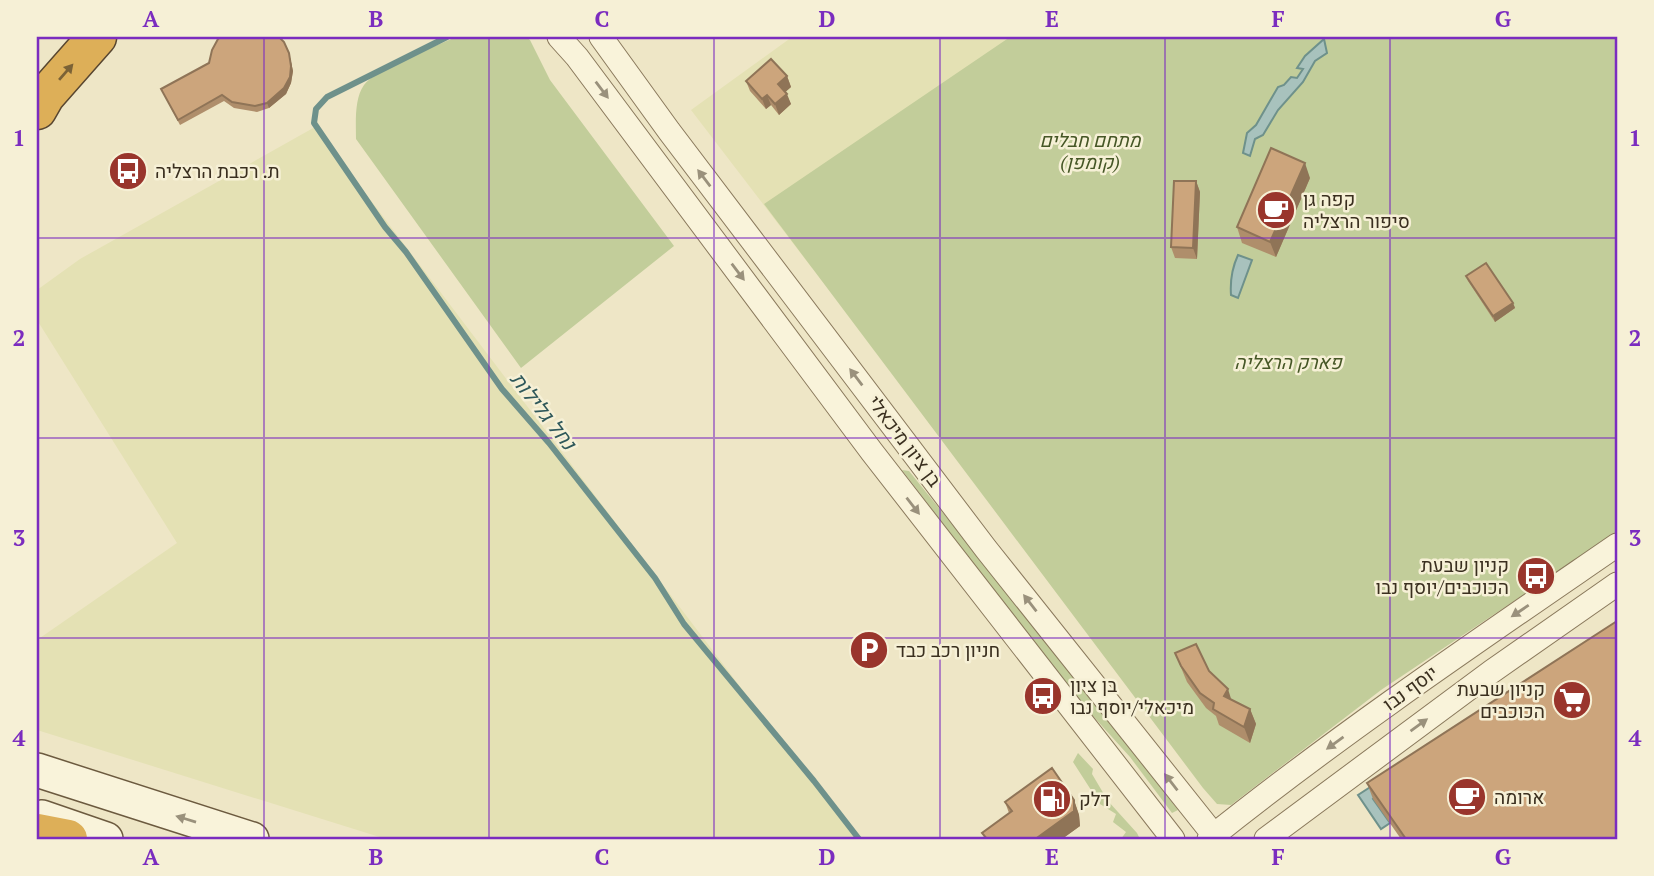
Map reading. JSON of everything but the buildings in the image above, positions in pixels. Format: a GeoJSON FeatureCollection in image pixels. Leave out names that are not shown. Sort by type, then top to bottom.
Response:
{"type":"FeatureCollection","features":[{"type":"Feature","properties":{"kind":"highway"},"geometry":{"type":"LineString","coordinates":[[37,110],[45,96],[97,37]]}},
{"type":"Feature","properties":{"kind":"highway"},"geometry":{"type":"LineString","coordinates":[[37,833],[68,839]]}},
{"type":"Feature","properties":{"kind":"main road"},"geometry":{"type":"LineString","coordinates":[[37,770],[251,839]]}},
{"type":"Feature","properties":{"kind":"main road"},"geometry":{"type":"LineString","coordinates":[[37,815],[106,839]]}},
{"type":"Feature","properties":{"kind":"street","name":"בן ציון מיכאלי"},"geometry":{"type":"LineString","coordinates":[[559,37],[577,57],[872,452],[1173,839]]}},
{"type":"Feature","properties":{"kind":"street","name":"בן ציון מיכאלי"},"geometry":{"type":"LineString","coordinates":[[601,37],[668,131],[986,548],[1213,838]]}},
{"type":"Feature","properties":{"kind":"street","name":"יוסף נבו"},"geometry":{"type":"LineString","coordinates":[[1213,838],[1247,808],[1471,644],[1617,545]]}},
{"type":"Feature","properties":{"kind":"street","name":"יוסף נבו"},"geometry":{"type":"LineString","coordinates":[[1266,839],[1491,672],[1617,584]]}},
{"type":"Feature","properties":{"kind":"shaded area"},"geometry":{"type":"Polygon","coordinates":[[[792,37],[1157,37],[812,268],[691,110],[792,37]]]}},
{"type":"Feature","properties":{"kind":"shaded area"},"geometry":{"type":"Polygon","coordinates":[[[315,127],[856,839],[386,839],[37,730],[37,640],[177,543],[37,320],[37,290],[80,259],[315,127]]]}},
{"type":"Feature","properties":{"kind":"green space"},"geometry":{"type":"Polygon","coordinates":[[[456,37],[526,37],[530,40],[550,80],[674,246],[521,368],[356,139],[357,104],[364,85],[393,65],[456,37]]]}},
{"type":"Feature","properties":{"kind":"green space","name":"פארק הרצליה"},"geometry":{"type":"Polygon","coordinates":[[[1010,37],[1617,37],[1617,532],[1381,690],[1231,805],[1217,804],[1203,788],[764,204],[1010,37]]]}},
{"type":"Feature","properties":{"kind":"green space"},"geometry":{"type":"Polygon","coordinates":[[[902,470],[909,471],[960,534],[992,565],[1178,810],[1172,813],[1130,757],[1074,695],[902,470]]]}},
{"type":"Feature","properties":{"kind":"green space"},"geometry":{"type":"Polygon","coordinates":[[[1078,753],[1093,769],[1092,774],[1108,801],[1140,839],[1121,839],[1126,832],[1113,822],[1116,814],[1100,804],[1073,762],[1078,753]]]}},
{"type":"Feature","properties":{"kind":"water"},"geometry":{"type":"Polygon","coordinates":[[[1324,39],[1327,53],[1315,61],[1303,82],[1278,110],[1263,135],[1255,139],[1250,156],[1243,153],[1247,133],[1256,125],[1278,87],[1291,77],[1297,78],[1303,69],[1297,68],[1305,56],[1324,39]]]}},
{"type":"Feature","properties":{"kind":"water"},"geometry":{"type":"Polygon","coordinates":[[[1238,255],[1252,260],[1238,298],[1231,295],[1231,280],[1238,255]]]}},
{"type":"Feature","properties":{"kind":"water"},"geometry":{"type":"Polygon","coordinates":[[[1429,749],[1373,799],[1390,823],[1381,829],[1358,795],[1429,749]]]}},
{"type":"Feature","properties":{"kind":"waterway","name":"נחל גלילות"},"geometry":{"type":"LineString","coordinates":[[447,37],[327,97],[316,109],[314,123],[502,389],[549,443],[655,578],[684,624],[859,839]]}},
{"type":"Feature","properties":{"kind":"place","name":"ת. רכבת הרצליה"},"geometry":{"type":"Point","coordinates":[128,171]}},
{"type":"Feature","properties":{"kind":"place","name":"קפה גן סיפור הרצליה"},"geometry":{"type":"Point","coordinates":[1276,210]}},
{"type":"Feature","properties":{"kind":"place","name":"קניון שבעת הכוכבים/יוסף נבו"},"geometry":{"type":"Point","coordinates":[1536,576]}},
{"type":"Feature","properties":{"kind":"place","name":"חניון רכב כבד"},"geometry":{"type":"Point","coordinates":[869,650]}},
{"type":"Feature","properties":{"kind":"place","name":"בן ציון מיכאלי/יוסף נבו"},"geometry":{"type":"Point","coordinates":[1043,696]}},
{"type":"Feature","properties":{"kind":"place","name":"קניון שבעת הכוכבים"},"geometry":{"type":"Point","coordinates":[1572,700]}},
{"type":"Feature","properties":{"kind":"place","name":"ארומה"},"geometry":{"type":"Point","coordinates":[1467,797]}},
{"type":"Feature","properties":{"kind":"place","name":"דלק"},"geometry":{"type":"Point","coordinates":[1052,799]}},
{"type":"Feature","properties":{"kind":"park label","name":"מתחם חבלים (קומפן)"},"geometry":{"type":"Point","coordinates":[1090,151]}}]}
